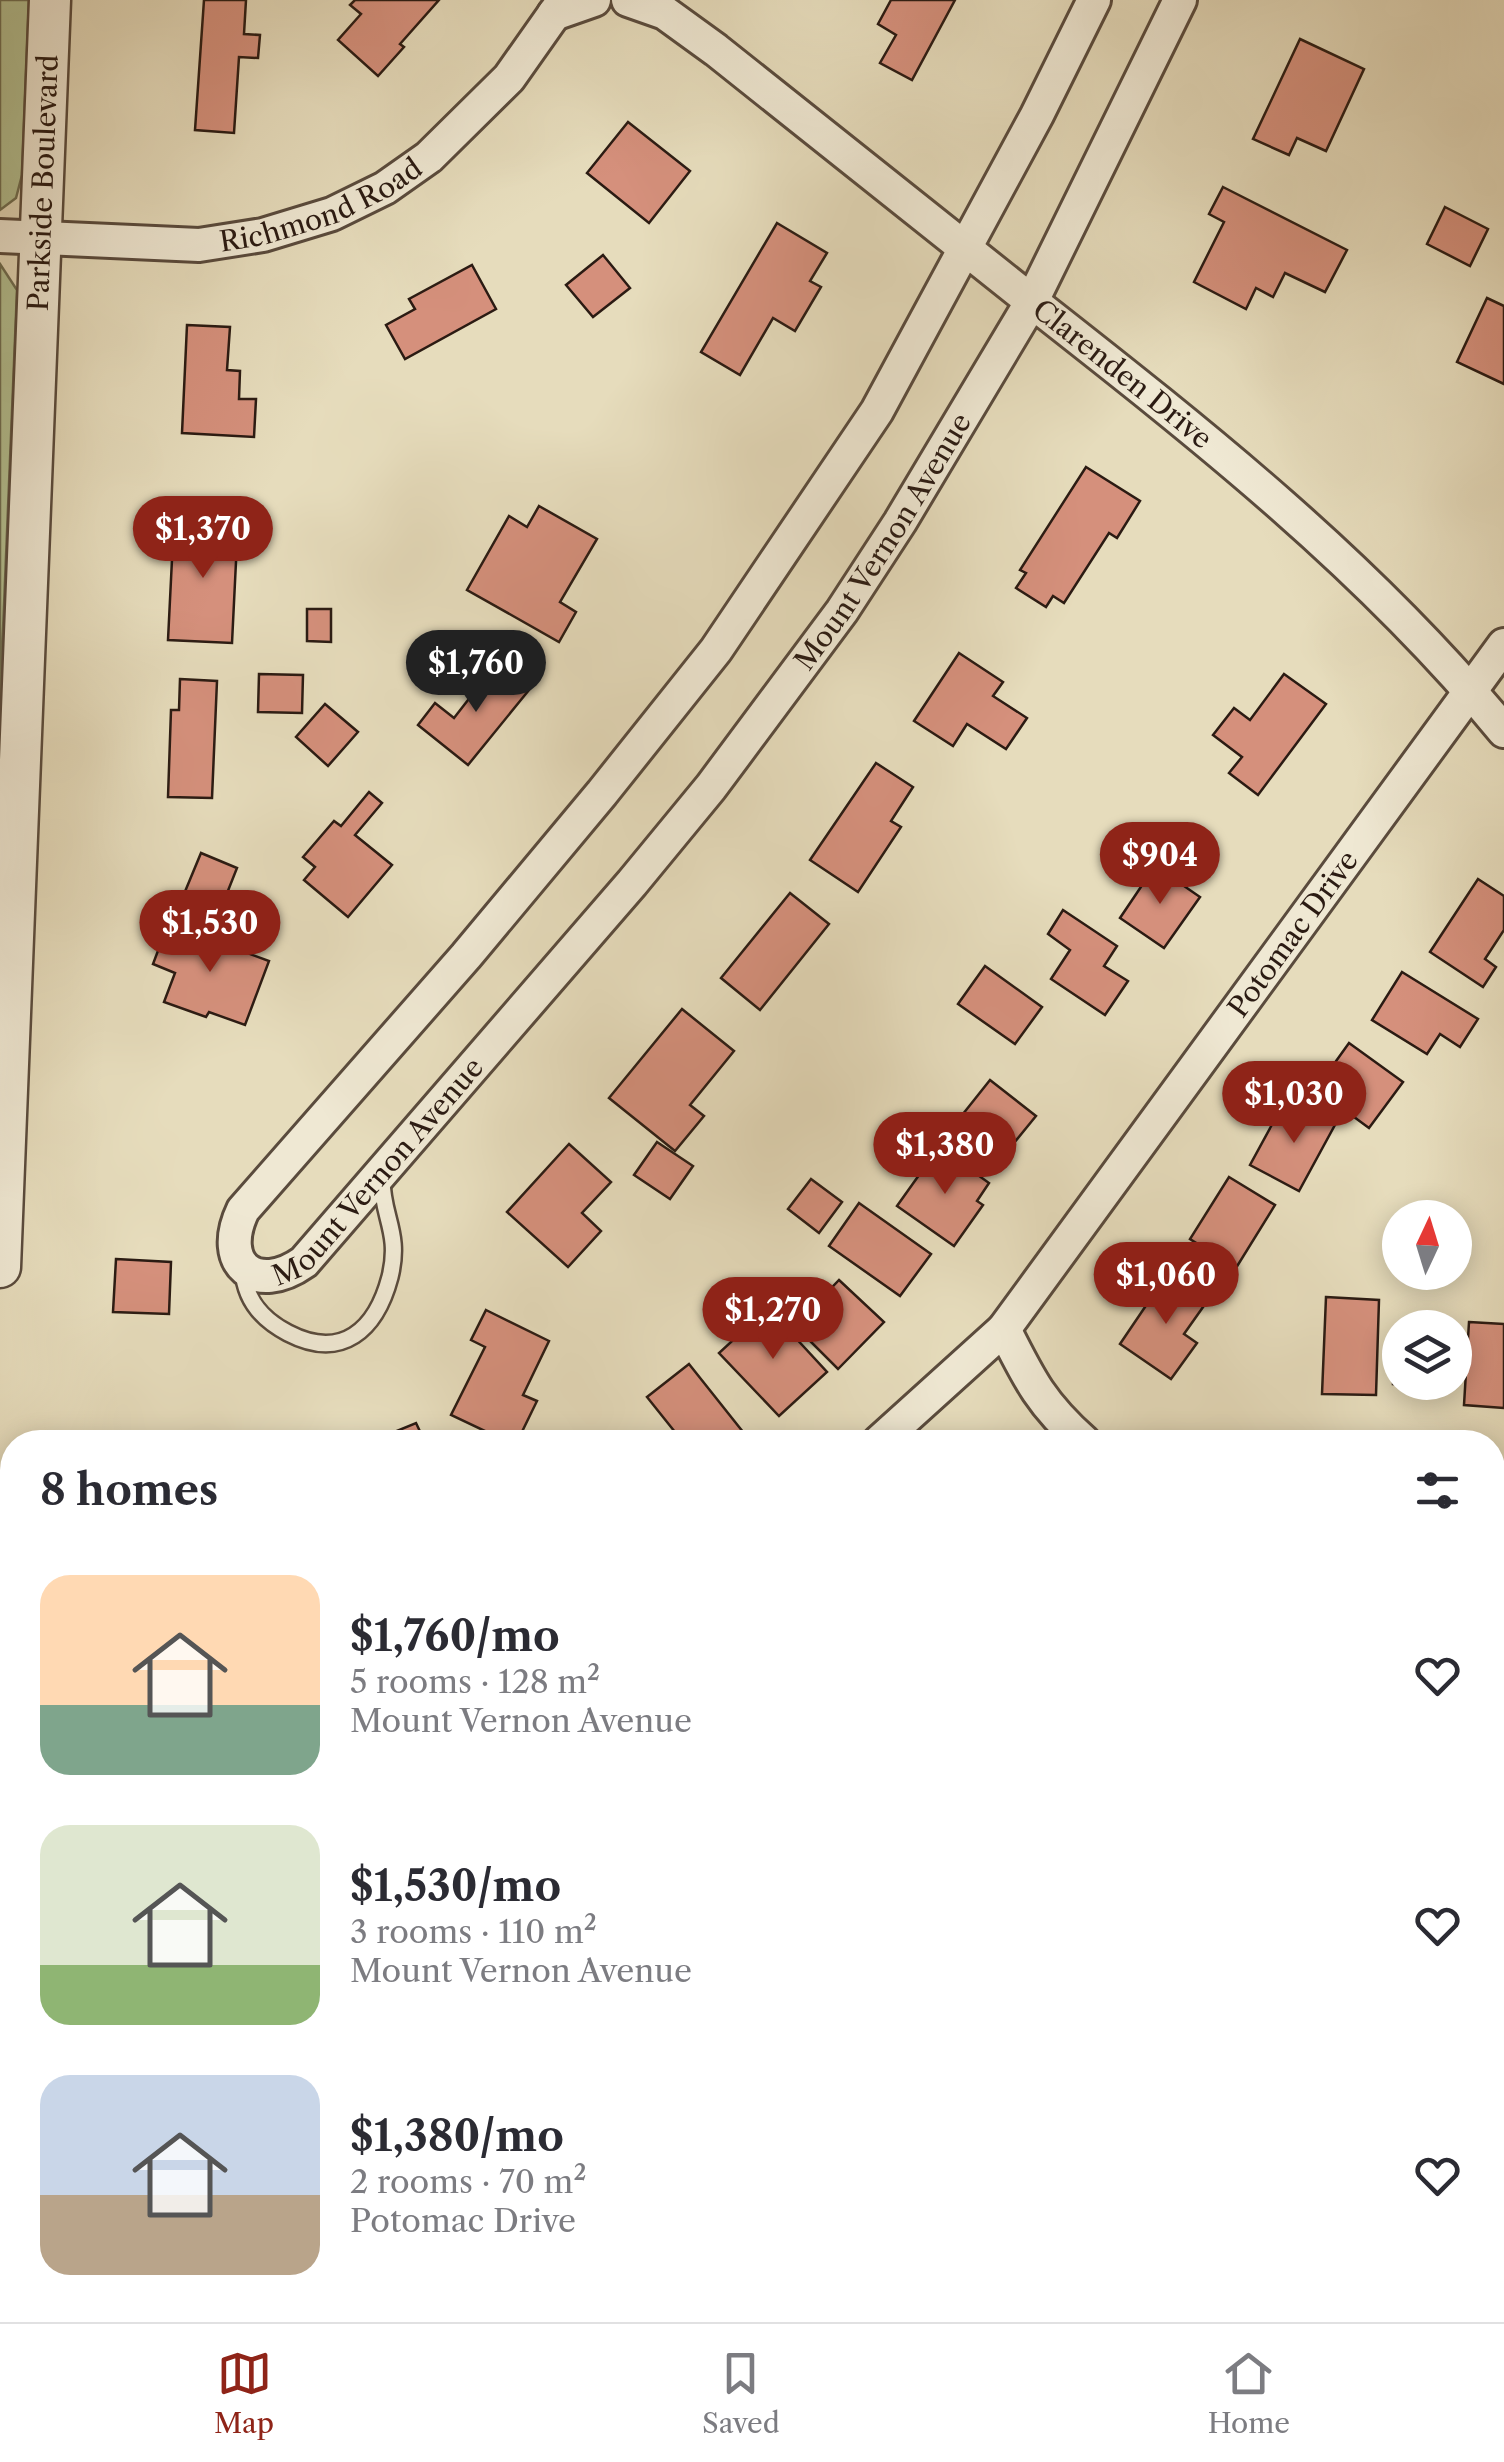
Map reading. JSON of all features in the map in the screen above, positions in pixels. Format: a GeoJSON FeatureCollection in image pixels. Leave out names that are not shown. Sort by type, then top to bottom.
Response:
{"type":"FeatureCollection","features":[{"type":"Feature","properties":{"kind":"street","name":"Parkside Boulevard"},"geometry":{"type":"LineString","coordinates":[[0,1267],[50,0]]}},
{"type":"Feature","properties":{"kind":"street"},"geometry":{"type":"LineString","coordinates":[[559,7],[594,0]]}},
{"type":"Feature","properties":{"kind":"street","name":"Clarenden Drive"},"geometry":{"type":"LineString","coordinates":[[628,0],[665,12],[716,50],[1242,468],[1357,571],[1504,731]]}},
{"type":"Feature","properties":{"kind":"street","name":"Clarenden Drive"},"geometry":{"type":"LineString","coordinates":[[686,0],[716,50]]}},
{"type":"Feature","properties":{"kind":"street","name":"Mount Vernon Avenue"},"geometry":{"type":"LineString","coordinates":[[1094,0],[1038,115],[877,411],[716,650],[602,794],[243,1210],[235,1226],[234,1242],[243,1268],[256,1276],[274,1277],[304,1262],[632,884],[711,787],[842,611],[1032,301],[1180,0]]}},
{"type":"Feature","properties":{"kind":"street","name":"Richmond Road"},"geometry":{"type":"LineString","coordinates":[[0,236],[199,245],[262,235],[332,214],[385,188],[428,157],[509,78],[559,7]]}},
{"type":"Feature","properties":{"kind":"street","name":"Potomac Drive"},"geometry":{"type":"LineString","coordinates":[[892,1430],[1004,1328],[1504,645]]}},
{"type":"Feature","properties":{"kind":"street"},"geometry":{"type":"LineString","coordinates":[[1004,1328],[1030,1382],[1072,1430]]}},
{"type":"Feature","properties":{"kind":"lane"},"geometry":{"type":"LineString","coordinates":[[243,1268],[248,1295],[269,1322],[314,1344],[349,1339],[377,1312],[391,1274],[394,1230],[383,1196],[382,1172]]}},
{"type":"Feature","properties":{"kind":"green space"},"geometry":{"type":"Polygon","coordinates":[[[0,0],[29,0],[22,175],[16,198],[0,210],[0,0]]]}},
{"type":"Feature","properties":{"kind":"green space"},"geometry":{"type":"Polygon","coordinates":[[[0,264],[17,290],[0,702],[0,264]]]}},
{"type":"Feature","properties":{"kind":"building"},"geometry":{"type":"Polygon","coordinates":[[[204,0],[246,0],[244,34],[260,35],[258,58],[239,57],[234,133],[195,130],[204,0]]]}},
{"type":"Feature","properties":{"kind":"building"},"geometry":{"type":"Polygon","coordinates":[[[355,0],[439,0],[378,76],[338,40],[361,14],[350,5],[355,0]]]}},
{"type":"Feature","properties":{"kind":"building"},"geometry":{"type":"Polygon","coordinates":[[[891,0],[955,0],[912,80],[880,63],[896,35],[878,24],[891,0]]]}},
{"type":"Feature","properties":{"kind":"building"},"geometry":{"type":"Polygon","coordinates":[[[1300,39],[1364,69],[1326,151],[1297,138],[1289,155],[1253,139],[1300,39]]]}},
{"type":"Feature","properties":{"kind":"building"},"geometry":{"type":"Polygon","coordinates":[[[628,122],[690,171],[649,223],[587,173],[628,122]]]}},
{"type":"Feature","properties":{"kind":"building"},"geometry":{"type":"Polygon","coordinates":[[[1223,187],[1347,250],[1325,292],[1285,273],[1273,297],[1256,288],[1246,309],[1194,282],[1224,222],[1209,214],[1223,187]]]}},
{"type":"Feature","properties":{"kind":"building"},"geometry":{"type":"Polygon","coordinates":[[[1445,207],[1488,229],[1470,266],[1427,244],[1445,207]]]}},
{"type":"Feature","properties":{"kind":"building"},"geometry":{"type":"Polygon","coordinates":[[[777,223],[827,253],[810,281],[821,287],[795,331],[773,318],[740,375],[701,352],[777,223]]]}},
{"type":"Feature","properties":{"kind":"building"},"geometry":{"type":"Polygon","coordinates":[[[603,255],[630,288],[593,317],[566,285],[603,255]]]}},
{"type":"Feature","properties":{"kind":"building"},"geometry":{"type":"Polygon","coordinates":[[[472,265],[496,309],[405,359],[386,325],[415,309],[409,299],[472,265]]]}},
{"type":"Feature","properties":{"kind":"building"},"geometry":{"type":"Polygon","coordinates":[[[1487,298],[1504,306],[1504,384],[1457,362],[1487,298]]]}},
{"type":"Feature","properties":{"kind":"building"},"geometry":{"type":"Polygon","coordinates":[[[187,325],[230,327],[227,370],[240,371],[239,399],[256,399],[254,437],[182,433],[187,325]]]}},
{"type":"Feature","properties":{"kind":"building"},"geometry":{"type":"Polygon","coordinates":[[[1086,467],[1140,501],[1117,538],[1109,533],[1064,603],[1053,596],[1046,607],[1016,588],[1026,573],[1020,570],[1086,467]]]}},
{"type":"Feature","properties":{"kind":"building"},"geometry":{"type":"Polygon","coordinates":[[[539,506],[597,539],[560,602],[576,612],[559,642],[467,590],[509,516],[527,527],[539,506]]]}},
{"type":"Feature","properties":{"kind":"building"},"geometry":{"type":"Polygon","coordinates":[[[174,519],[238,521],[232,643],[168,640],[174,519]]]}},
{"type":"Feature","properties":{"kind":"building"},"geometry":{"type":"Polygon","coordinates":[[[307,609],[331,609],[331,642],[307,641],[307,609]]]}},
{"type":"Feature","properties":{"kind":"building"},"geometry":{"type":"Polygon","coordinates":[[[959,653],[1003,682],[993,696],[1027,718],[1006,749],[967,724],[953,746],[914,721],[959,653]]]}},
{"type":"Feature","properties":{"kind":"building"},"geometry":{"type":"Polygon","coordinates":[[[496,664],[529,690],[468,765],[418,725],[435,703],[454,718],[496,664]]]}},
{"type":"Feature","properties":{"kind":"building"},"geometry":{"type":"Polygon","coordinates":[[[259,674],[303,675],[302,713],[258,712],[259,674]]]}},
{"type":"Feature","properties":{"kind":"building"},"geometry":{"type":"Polygon","coordinates":[[[1284,674],[1326,704],[1258,795],[1229,773],[1242,757],[1213,735],[1234,708],[1250,720],[1284,674]]]}},
{"type":"Feature","properties":{"kind":"building"},"geometry":{"type":"Polygon","coordinates":[[[180,679],[217,681],[212,798],[168,797],[171,710],[179,710],[180,679]]]}},
{"type":"Feature","properties":{"kind":"building"},"geometry":{"type":"Polygon","coordinates":[[[325,704],[358,732],[328,766],[296,737],[325,704]]]}},
{"type":"Feature","properties":{"kind":"building"},"geometry":{"type":"Polygon","coordinates":[[[876,763],[913,787],[891,821],[901,827],[858,892],[810,860],[876,763]]]}},
{"type":"Feature","properties":{"kind":"building"},"geometry":{"type":"Polygon","coordinates":[[[369,792],[382,803],[355,835],[392,865],[348,917],[304,880],[315,867],[303,857],[334,821],[341,826],[369,792]]]}},
{"type":"Feature","properties":{"kind":"building"},"geometry":{"type":"Polygon","coordinates":[[[201,853],[237,868],[216,921],[179,906],[201,853]]]}},
{"type":"Feature","properties":{"kind":"building"},"geometry":{"type":"Polygon","coordinates":[[[1155,866],[1200,897],[1164,948],[1120,918],[1155,866]]]}},
{"type":"Feature","properties":{"kind":"building"},"geometry":{"type":"Polygon","coordinates":[[[1478,879],[1504,896],[1504,930],[1485,959],[1496,967],[1483,987],[1430,952],[1478,879]]]}},
{"type":"Feature","properties":{"kind":"building"},"geometry":{"type":"Polygon","coordinates":[[[790,893],[829,924],[760,1010],[721,978],[790,893]]]}},
{"type":"Feature","properties":{"kind":"building"},"geometry":{"type":"Polygon","coordinates":[[[1063,910],[1117,946],[1104,966],[1128,981],[1105,1015],[1051,979],[1070,950],[1048,934],[1063,910]]]}},
{"type":"Feature","properties":{"kind":"building"},"geometry":{"type":"Polygon","coordinates":[[[168,924],[269,961],[245,1025],[164,1002],[175,973],[153,964],[168,924]]]}},
{"type":"Feature","properties":{"kind":"building"},"geometry":{"type":"Polygon","coordinates":[[[985,966],[1042,1007],[1015,1044],[958,1004],[985,966]]]}},
{"type":"Feature","properties":{"kind":"building"},"geometry":{"type":"Polygon","coordinates":[[[1402,972],[1478,1019],[1460,1047],[1440,1034],[1427,1054],[1372,1020],[1402,972]]]}},
{"type":"Feature","properties":{"kind":"building"},"geometry":{"type":"Polygon","coordinates":[[[682,1009],[734,1051],[690,1105],[704,1116],[675,1151],[609,1098],[682,1009]]]}},
{"type":"Feature","properties":{"kind":"building"},"geometry":{"type":"Polygon","coordinates":[[[1349,1043],[1403,1082],[1369,1128],[1316,1089],[1349,1043]]]}},
{"type":"Feature","properties":{"kind":"building"},"geometry":{"type":"Polygon","coordinates":[[[990,1080],[1036,1116],[996,1165],[951,1129],[990,1080]]]}},
{"type":"Feature","properties":{"kind":"building"},"geometry":{"type":"Polygon","coordinates":[[[1297,1102],[1336,1123],[1299,1191],[1250,1165],[1275,1119],[1285,1124],[1297,1102]]]}},
{"type":"Feature","properties":{"kind":"building"},"geometry":{"type":"Polygon","coordinates":[[[657,1142],[693,1166],[670,1199],[634,1175],[657,1142]]]}},
{"type":"Feature","properties":{"kind":"building"},"geometry":{"type":"Polygon","coordinates":[[[569,1144],[611,1182],[582,1213],[601,1231],[568,1267],[507,1212],[569,1144]]]}},
{"type":"Feature","properties":{"kind":"building"},"geometry":{"type":"Polygon","coordinates":[[[939,1147],[989,1183],[977,1201],[983,1205],[954,1246],[897,1206],[939,1147]]]}},
{"type":"Feature","properties":{"kind":"building"},"geometry":{"type":"Polygon","coordinates":[[[1229,1177],[1275,1205],[1236,1268],[1190,1239],[1229,1177]]]}},
{"type":"Feature","properties":{"kind":"building"},"geometry":{"type":"Polygon","coordinates":[[[811,1179],[842,1202],[819,1233],[788,1209],[811,1179]]]}},
{"type":"Feature","properties":{"kind":"building"},"geometry":{"type":"Polygon","coordinates":[[[859,1203],[931,1254],[900,1296],[829,1246],[859,1203]]]}},
{"type":"Feature","properties":{"kind":"building"},"geometry":{"type":"Polygon","coordinates":[[[116,1259],[171,1262],[169,1314],[113,1312],[116,1259]]]}},
{"type":"Feature","properties":{"kind":"building"},"geometry":{"type":"Polygon","coordinates":[[[1168,1273],[1208,1300],[1184,1334],[1197,1343],[1171,1379],[1120,1344],[1168,1273]]]}},
{"type":"Feature","properties":{"kind":"building"},"geometry":{"type":"Polygon","coordinates":[[[839,1280],[884,1322],[838,1369],[795,1326],[839,1280]]]}},
{"type":"Feature","properties":{"kind":"building"},"geometry":{"type":"Polygon","coordinates":[[[1326,1297],[1379,1300],[1376,1395],[1322,1394],[1326,1297]]]}},
{"type":"Feature","properties":{"kind":"building"},"geometry":{"type":"Polygon","coordinates":[[[768,1308],[827,1372],[779,1416],[719,1353],[768,1308]]]}},
{"type":"Feature","properties":{"kind":"building"},"geometry":{"type":"Polygon","coordinates":[[[486,1310],[549,1341],[523,1395],[537,1401],[523,1430],[483,1430],[451,1415],[485,1347],[471,1340],[486,1310]]]}},
{"type":"Feature","properties":{"kind":"building"},"geometry":{"type":"Polygon","coordinates":[[[1472,1322],[1504,1324],[1504,1408],[1464,1405],[1464,1400],[1472,1400],[1472,1322]]]}},
{"type":"Feature","properties":{"kind":"building"},"geometry":{"type":"Polygon","coordinates":[[[689,1364],[741,1430],[673,1430],[647,1397],[689,1364]]]}},
{"type":"Feature","properties":{"kind":"building"},"geometry":{"type":"Polygon","coordinates":[[[416,1423],[419,1430],[399,1430],[416,1423]]]}}]}
